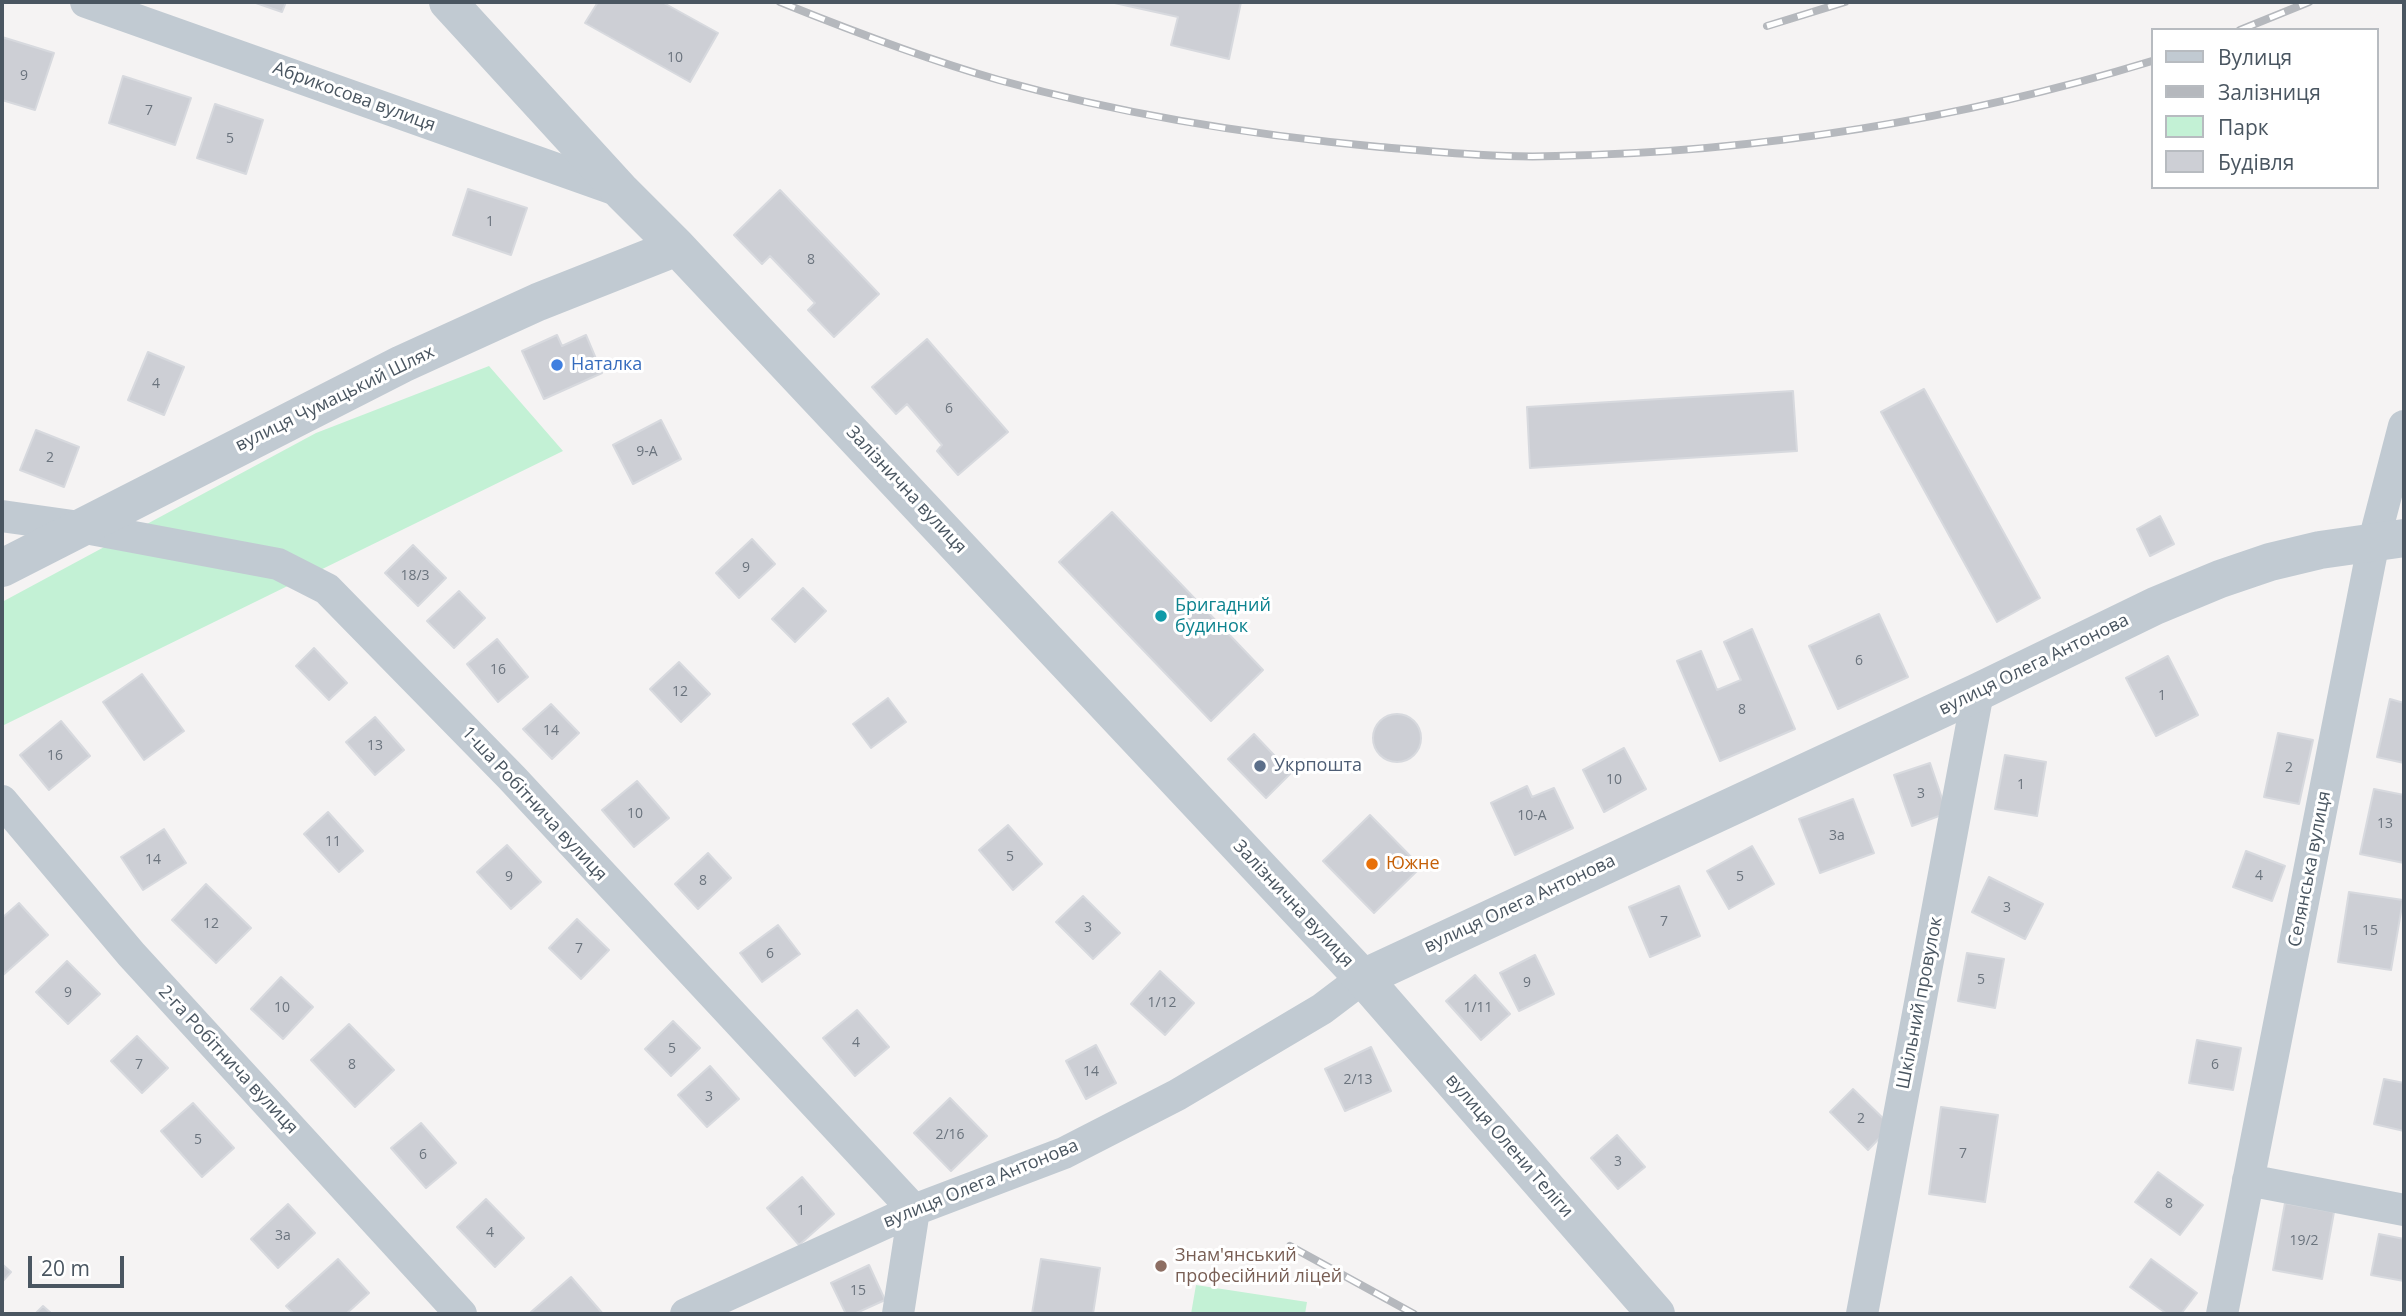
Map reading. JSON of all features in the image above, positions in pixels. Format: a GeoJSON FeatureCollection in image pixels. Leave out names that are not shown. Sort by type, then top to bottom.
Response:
{"type":"FeatureCollection","features":[{"type":"Feature","properties":{"kind":"street","name":"Абрикосова вулиця"},"geometry":{"type":"LineString","coordinates":[[86,2],[622,192]]}},
{"type":"Feature","properties":{"kind":"street","name":"Залізнична вулиця"},"geometry":{"type":"LineString","coordinates":[[448,2],[622,192],[677,247],[1363,978]]}},
{"type":"Feature","properties":{"kind":"street","name":"вулиця Чумацький Шлях"},"geometry":{"type":"LineString","coordinates":[[2,568],[402,364],[538,302],[677,247]]}},
{"type":"Feature","properties":{"kind":"street","name":"Селянська вулиця"},"geometry":{"type":"LineString","coordinates":[[2222,1314],[2248,1180],[2389,539],[2404,426]]}},
{"type":"Feature","properties":{"kind":"street","name":"1-ша Робітнича вулиця"},"geometry":{"type":"LineString","coordinates":[[2,516],[80,527],[278,564],[327,589],[512,778],[914,1210]]}},
{"type":"Feature","properties":{"kind":"street","name":"вулиця Олега Антонова"},"geometry":{"type":"LineString","coordinates":[[686,1314],[914,1210],[1075,1147],[1177,1095],[1322,1009],[1363,978],[1978,692],[2155,606],[2270,562],[2320,550],[2389,539]]}},
{"type":"Feature","properties":{"kind":"street","name":"Шкільний провулок"},"geometry":{"type":"LineString","coordinates":[[1862,1314],[1978,692]]}},
{"type":"Feature","properties":{"kind":"street","name":"2-га Робітнича вулиця"},"geometry":{"type":"LineString","coordinates":[[2,801],[131,954],[461,1314]]}},
{"type":"Feature","properties":{"kind":"street","name":"вулиця Олени Теліги"},"geometry":{"type":"LineString","coordinates":[[1363,978],[1656,1314]]}},
{"type":"Feature","properties":{"kind":"street"},"geometry":{"type":"LineString","coordinates":[[2248,1180],[2404,1210]]}},
{"type":"Feature","properties":{"kind":"street"},"geometry":{"type":"LineString","coordinates":[[898,1314],[914,1210]]}},
{"type":"Feature","properties":{"kind":"green space"},"geometry":{"type":"Polygon","coordinates":[[[489,366],[563,451],[2,726],[2,602],[316,433],[489,366]]]}},
{"type":"Feature","properties":{"kind":"green space"},"geometry":{"type":"Polygon","coordinates":[[[1196,1285],[1307,1302],[1305,1314],[1191,1314],[1196,1285]]]}},
{"type":"Feature","properties":{"kind":"building"},"geometry":{"type":"Polygon","coordinates":[[[253,2],[286,2],[282,12],[253,2]]]}},
{"type":"Feature","properties":{"kind":"building"},"geometry":{"type":"Polygon","coordinates":[[[598,2],[662,2],[718,33],[690,82],[585,23],[598,2]]]}},
{"type":"Feature","properties":{"kind":"building"},"geometry":{"type":"Polygon","coordinates":[[[1110,2],[1241,2],[1229,59],[1171,45],[1178,17],[1110,2]]]}},
{"type":"Feature","properties":{"kind":"building"},"geometry":{"type":"Polygon","coordinates":[[[2,37],[54,53],[35,110],[2,100],[2,37]]]}},
{"type":"Feature","properties":{"kind":"building"},"geometry":{"type":"Polygon","coordinates":[[[123,76],[191,98],[175,145],[109,123],[123,76]]]}},
{"type":"Feature","properties":{"kind":"building"},"geometry":{"type":"Polygon","coordinates":[[[215,104],[263,120],[246,174],[197,158],[215,104]]]}},
{"type":"Feature","properties":{"kind":"building"},"geometry":{"type":"Polygon","coordinates":[[[468,189],[527,208],[511,255],[453,235],[468,189]]]}},
{"type":"Feature","properties":{"kind":"building"},"geometry":{"type":"Polygon","coordinates":[[[780,190],[879,294],[834,337],[808,310],[815,303],[770,256],[762,264],[734,235],[780,190]]]}},
{"type":"Feature","properties":{"kind":"building"},"geometry":{"type":"Polygon","coordinates":[[[557,335],[562,346],[586,335],[602,373],[544,399],[522,351],[557,335]]]}},
{"type":"Feature","properties":{"kind":"building"},"geometry":{"type":"Polygon","coordinates":[[[927,339],[1008,432],[958,475],[937,451],[942,445],[907,404],[896,414],[872,387],[927,339]]]}},
{"type":"Feature","properties":{"kind":"building"},"geometry":{"type":"Polygon","coordinates":[[[148,352],[184,367],[164,415],[128,400],[148,352]]]}},
{"type":"Feature","properties":{"kind":"building"},"geometry":{"type":"Polygon","coordinates":[[[1924,389],[2040,598],[1997,622],[1881,412],[1924,389]]]}},
{"type":"Feature","properties":{"kind":"building"},"geometry":{"type":"Polygon","coordinates":[[[1793,391],[1797,451],[1530,468],[1527,407],[1793,391]]]}},
{"type":"Feature","properties":{"kind":"building"},"geometry":{"type":"Polygon","coordinates":[[[661,420],[681,459],[633,484],[613,445],[661,420]]]}},
{"type":"Feature","properties":{"kind":"building"},"geometry":{"type":"Polygon","coordinates":[[[36,430],[79,447],[64,487],[20,470],[36,430]]]}},
{"type":"Feature","properties":{"kind":"building","name":"Бригадний будинок"},"geometry":{"type":"Polygon","coordinates":[[[1112,512],[1263,670],[1211,721],[1059,562],[1112,512]]]}},
{"type":"Feature","properties":{"kind":"building"},"geometry":{"type":"Polygon","coordinates":[[[2160,516],[2174,544],[2150,556],[2137,529],[2160,516]]]}},
{"type":"Feature","properties":{"kind":"building"},"geometry":{"type":"Polygon","coordinates":[[[752,539],[775,564],[739,598],[716,573],[752,539]]]}},
{"type":"Feature","properties":{"kind":"building"},"geometry":{"type":"Polygon","coordinates":[[[413,545],[446,578],[418,606],[385,573],[413,545]]]}},
{"type":"Feature","properties":{"kind":"building"},"geometry":{"type":"Polygon","coordinates":[[[803,588],[826,611],[795,642],[772,619],[803,588]]]}},
{"type":"Feature","properties":{"kind":"building"},"geometry":{"type":"Polygon","coordinates":[[[459,591],[485,618],[454,648],[427,621],[459,591]]]}},
{"type":"Feature","properties":{"kind":"building"},"geometry":{"type":"Polygon","coordinates":[[[1879,614],[1908,677],[1838,709],[1809,646],[1879,614]]]}},
{"type":"Feature","properties":{"kind":"building"},"geometry":{"type":"Polygon","coordinates":[[[1752,629],[1795,729],[1720,761],[1677,661],[1701,651],[1717,690],[1741,680],[1724,642],[1752,629]]]}},
{"type":"Feature","properties":{"kind":"building"},"geometry":{"type":"Polygon","coordinates":[[[497,639],[528,677],[498,702],[467,664],[497,639]]]}},
{"type":"Feature","properties":{"kind":"building"},"geometry":{"type":"Polygon","coordinates":[[[314,648],[347,683],[329,700],[296,666],[314,648]]]}},
{"type":"Feature","properties":{"kind":"building"},"geometry":{"type":"Polygon","coordinates":[[[2168,656],[2198,715],[2156,736],[2126,678],[2168,656]]]}},
{"type":"Feature","properties":{"kind":"building"},"geometry":{"type":"Polygon","coordinates":[[[679,662],[710,694],[681,722],[650,689],[679,662]]]}},
{"type":"Feature","properties":{"kind":"building"},"geometry":{"type":"Polygon","coordinates":[[[142,674],[184,731],[144,760],[103,702],[142,674]]]}},
{"type":"Feature","properties":{"kind":"building"},"geometry":{"type":"Polygon","coordinates":[[[888,698],[906,722],[871,748],[853,724],[888,698]]]}},
{"type":"Feature","properties":{"kind":"building"},"geometry":{"type":"Polygon","coordinates":[[[2390,699],[2404,703],[2404,763],[2377,757],[2390,699]]]}},
{"type":"Feature","properties":{"kind":"building"},"geometry":{"type":"Polygon","coordinates":[[[551,704],[579,733],[552,759],[523,729],[551,704]]]}},
{"type":"Feature","properties":{"kind":"building"},"geometry":{"type":"Polygon","coordinates":[[[1397,714],[1406,715],[1414,721],[1420,729],[1420,747],[1414,755],[1406,761],[1397,762],[1388,761],[1380,755],[1374,747],[1373,738],[1374,729],[1380,721],[1388,715],[1397,714]]]}},
{"type":"Feature","properties":{"kind":"building"},"geometry":{"type":"Polygon","coordinates":[[[375,717],[404,750],[375,775],[346,742],[375,717]]]}},
{"type":"Feature","properties":{"kind":"building"},"geometry":{"type":"Polygon","coordinates":[[[61,721],[90,756],[49,790],[20,755],[61,721]]]}},
{"type":"Feature","properties":{"kind":"building"},"geometry":{"type":"Polygon","coordinates":[[[2278,733],[2313,740],[2299,804],[2264,797],[2278,733]]]}},
{"type":"Feature","properties":{"kind":"building","name":"Укрпошта"},"geometry":{"type":"Polygon","coordinates":[[[1254,734],[1291,773],[1266,798],[1228,759],[1254,734]]]}},
{"type":"Feature","properties":{"kind":"building"},"geometry":{"type":"Polygon","coordinates":[[[1624,748],[1646,789],[1604,812],[1583,770],[1624,748]]]}},
{"type":"Feature","properties":{"kind":"building"},"geometry":{"type":"Polygon","coordinates":[[[2005,755],[2046,762],[2037,816],[1995,809],[2005,755]]]}},
{"type":"Feature","properties":{"kind":"building"},"geometry":{"type":"Polygon","coordinates":[[[1930,763],[1947,813],[1912,826],[1894,775],[1930,763]]]}},
{"type":"Feature","properties":{"kind":"building"},"geometry":{"type":"Polygon","coordinates":[[[637,781],[669,818],[634,847],[602,810],[637,781]]]}},
{"type":"Feature","properties":{"kind":"building"},"geometry":{"type":"Polygon","coordinates":[[[1527,786],[1532,797],[1554,788],[1573,828],[1515,855],[1491,803],[1527,786]]]}},
{"type":"Feature","properties":{"kind":"building"},"geometry":{"type":"Polygon","coordinates":[[[2374,789],[2404,795],[2404,863],[2360,854],[2374,789]]]}},
{"type":"Feature","properties":{"kind":"building"},"geometry":{"type":"Polygon","coordinates":[[[1853,799],[1874,853],[1820,873],[1799,819],[1853,799]]]}},
{"type":"Feature","properties":{"kind":"building"},"geometry":{"type":"Polygon","coordinates":[[[328,812],[363,851],[339,872],[304,834],[328,812]]]}},
{"type":"Feature","properties":{"kind":"building","name":"Южне"},"geometry":{"type":"Polygon","coordinates":[[[1370,815],[1421,867],[1374,913],[1323,861],[1370,815]]]}},
{"type":"Feature","properties":{"kind":"building"},"geometry":{"type":"Polygon","coordinates":[[[1008,825],[1042,864],[1013,890],[979,850],[1008,825]]]}},
{"type":"Feature","properties":{"kind":"building"},"geometry":{"type":"Polygon","coordinates":[[[164,829],[186,863],[143,890],[121,857],[164,829]]]}},
{"type":"Feature","properties":{"kind":"building"},"geometry":{"type":"Polygon","coordinates":[[[507,845],[541,882],[511,909],[477,872],[507,845]]]}},
{"type":"Feature","properties":{"kind":"building"},"geometry":{"type":"Polygon","coordinates":[[[1752,846],[1774,884],[1729,909],[1707,871],[1752,846]]]}},
{"type":"Feature","properties":{"kind":"building"},"geometry":{"type":"Polygon","coordinates":[[[2246,851],[2285,866],[2272,901],[2233,887],[2246,851]]]}},
{"type":"Feature","properties":{"kind":"building"},"geometry":{"type":"Polygon","coordinates":[[[708,853],[731,878],[698,909],[675,884],[708,853]]]}},
{"type":"Feature","properties":{"kind":"building"},"geometry":{"type":"Polygon","coordinates":[[[1989,877],[2043,904],[2025,939],[1972,912],[1989,877]]]}},
{"type":"Feature","properties":{"kind":"building"},"geometry":{"type":"Polygon","coordinates":[[[206,884],[251,928],[216,963],[172,920],[206,884]]]}},
{"type":"Feature","properties":{"kind":"building"},"geometry":{"type":"Polygon","coordinates":[[[1679,886],[1700,936],[1650,957],[1629,907],[1679,886]]]}},
{"type":"Feature","properties":{"kind":"building"},"geometry":{"type":"Polygon","coordinates":[[[2349,892],[2403,900],[2391,970],[2338,962],[2349,892]]]}},
{"type":"Feature","properties":{"kind":"building"},"geometry":{"type":"Polygon","coordinates":[[[1083,896],[1120,933],[1093,959],[1056,922],[1083,896]]]}},
{"type":"Feature","properties":{"kind":"building"},"geometry":{"type":"Polygon","coordinates":[[[19,903],[48,935],[2,976],[2,918],[19,903]]]}},
{"type":"Feature","properties":{"kind":"building"},"geometry":{"type":"Polygon","coordinates":[[[577,919],[609,950],[581,979],[549,948],[577,919]]]}},
{"type":"Feature","properties":{"kind":"building"},"geometry":{"type":"Polygon","coordinates":[[[778,925],[800,954],[762,982],[740,953],[778,925]]]}},
{"type":"Feature","properties":{"kind":"building"},"geometry":{"type":"Polygon","coordinates":[[[1967,953],[2004,959],[1995,1008],[1958,1001],[1967,953]]]}},
{"type":"Feature","properties":{"kind":"building"},"geometry":{"type":"Polygon","coordinates":[[[1535,955],[1554,994],[1519,1011],[1500,973],[1535,955]]]}},
{"type":"Feature","properties":{"kind":"building"},"geometry":{"type":"Polygon","coordinates":[[[67,961],[100,994],[68,1024],[36,992],[67,961]]]}},
{"type":"Feature","properties":{"kind":"building"},"geometry":{"type":"Polygon","coordinates":[[[1160,971],[1194,1003],[1165,1035],[1131,1004],[1160,971]]]}},
{"type":"Feature","properties":{"kind":"building"},"geometry":{"type":"Polygon","coordinates":[[[1475,975],[1510,1014],[1481,1040],[1446,1001],[1475,975]]]}},
{"type":"Feature","properties":{"kind":"building"},"geometry":{"type":"Polygon","coordinates":[[[281,977],[313,1007],[283,1039],[251,1009],[281,977]]]}},
{"type":"Feature","properties":{"kind":"building"},"geometry":{"type":"Polygon","coordinates":[[[857,1010],[889,1047],[855,1076],[823,1038],[857,1010]]]}},
{"type":"Feature","properties":{"kind":"building"},"geometry":{"type":"Polygon","coordinates":[[[673,1021],[700,1048],[671,1076],[645,1049],[673,1021]]]}},
{"type":"Feature","properties":{"kind":"building"},"geometry":{"type":"Polygon","coordinates":[[[349,1024],[394,1070],[355,1107],[311,1060],[349,1024]]]}},
{"type":"Feature","properties":{"kind":"building"},"geometry":{"type":"Polygon","coordinates":[[[137,1036],[168,1068],[142,1093],[111,1061],[137,1036]]]}},
{"type":"Feature","properties":{"kind":"building"},"geometry":{"type":"Polygon","coordinates":[[[2197,1040],[2241,1048],[2233,1090],[2189,1083],[2197,1040]]]}},
{"type":"Feature","properties":{"kind":"building"},"geometry":{"type":"Polygon","coordinates":[[[1096,1045],[1116,1083],[1086,1099],[1066,1061],[1096,1045]]]}},
{"type":"Feature","properties":{"kind":"building"},"geometry":{"type":"Polygon","coordinates":[[[1371,1047],[1391,1091],[1345,1111],[1325,1069],[1371,1047]]]}},
{"type":"Feature","properties":{"kind":"building"},"geometry":{"type":"Polygon","coordinates":[[[710,1066],[739,1099],[707,1127],[678,1095],[710,1066]]]}},
{"type":"Feature","properties":{"kind":"building"},"geometry":{"type":"Polygon","coordinates":[[[2384,1079],[2404,1083],[2404,1131],[2374,1124],[2384,1079]]]}},
{"type":"Feature","properties":{"kind":"building"},"geometry":{"type":"Polygon","coordinates":[[[1853,1089],[1891,1126],[1868,1150],[1830,1112],[1853,1089]]]}},
{"type":"Feature","properties":{"kind":"building"},"geometry":{"type":"Polygon","coordinates":[[[950,1098],[987,1136],[951,1171],[914,1133],[950,1098]]]}},
{"type":"Feature","properties":{"kind":"building"},"geometry":{"type":"Polygon","coordinates":[[[193,1103],[234,1148],[202,1177],[161,1131],[193,1103]]]}},
{"type":"Feature","properties":{"kind":"building"},"geometry":{"type":"Polygon","coordinates":[[[1941,1107],[1998,1115],[1985,1202],[1929,1194],[1941,1107]]]}},
{"type":"Feature","properties":{"kind":"building"},"geometry":{"type":"Polygon","coordinates":[[[421,1123],[456,1163],[426,1188],[391,1148],[421,1123]]]}},
{"type":"Feature","properties":{"kind":"building"},"geometry":{"type":"Polygon","coordinates":[[[1617,1135],[1645,1167],[1618,1189],[1591,1158],[1617,1135]]]}},
{"type":"Feature","properties":{"kind":"building"},"geometry":{"type":"Polygon","coordinates":[[[2158,1172],[2203,1205],[2180,1235],[2135,1202],[2158,1172]]]}},
{"type":"Feature","properties":{"kind":"building"},"geometry":{"type":"Polygon","coordinates":[[[802,1177],[834,1214],[799,1245],[767,1208],[802,1177]]]}},
{"type":"Feature","properties":{"kind":"building"},"geometry":{"type":"Polygon","coordinates":[[[486,1199],[524,1238],[495,1267],[457,1227],[486,1199]]]}},
{"type":"Feature","properties":{"kind":"building"},"geometry":{"type":"Polygon","coordinates":[[[2285,1203],[2334,1212],[2322,1279],[2273,1270],[2285,1203]]]}},
{"type":"Feature","properties":{"kind":"building"},"geometry":{"type":"Polygon","coordinates":[[[288,1204],[315,1233],[278,1268],[251,1239],[288,1204]]]}},
{"type":"Feature","properties":{"kind":"building"},"geometry":{"type":"Polygon","coordinates":[[[2379,1234],[2404,1239],[2404,1281],[2371,1275],[2379,1234]]]}},
{"type":"Feature","properties":{"kind":"building"},"geometry":{"type":"Polygon","coordinates":[[[338,1259],[369,1293],[346,1314],[294,1314],[286,1306],[338,1259]]]}},
{"type":"Feature","properties":{"kind":"building"},"geometry":{"type":"Polygon","coordinates":[[[1041,1259],[1100,1268],[1093,1314],[1032,1314],[1041,1259]]]}},
{"type":"Feature","properties":{"kind":"building"},"geometry":{"type":"Polygon","coordinates":[[[2151,1259],[2197,1293],[2181,1314],[2167,1314],[2130,1287],[2151,1259]]]}},
{"type":"Feature","properties":{"kind":"building"},"geometry":{"type":"Polygon","coordinates":[[[2,1264],[11,1272],[2,1282],[2,1264]]]}},
{"type":"Feature","properties":{"kind":"building"},"geometry":{"type":"Polygon","coordinates":[[[869,1265],[885,1300],[854,1314],[846,1314],[831,1283],[869,1265]]]}},
{"type":"Feature","properties":{"kind":"building"},"geometry":{"type":"Polygon","coordinates":[[[571,1277],[603,1314],[531,1312],[571,1277]]]}},
{"type":"Feature","properties":{"kind":"building"},"geometry":{"type":"Polygon","coordinates":[[[43,1306],[52,1314],[35,1314],[43,1306]]]}},
{"type":"Feature","properties":{"kind":"railway"},"geometry":{"type":"LineString","coordinates":[[780,2],[944,63],[1093,104],[1284,136],[1380,147],[1490,155],[1632,153],[1782,140],[1932,116],[2079,82],[2150,62]]}},
{"type":"Feature","properties":{"kind":"railway"},"geometry":{"type":"LineString","coordinates":[[1767,26],[1845,2]]}},
{"type":"Feature","properties":{"kind":"railway"},"geometry":{"type":"LineString","coordinates":[[2245,28],[2309,2]]}},
{"type":"Feature","properties":{"kind":"railway"},"geometry":{"type":"LineString","coordinates":[[1290,1246],[1414,1314]]}},
{"type":"Feature","properties":{"kind":"place","name":"Наталка"},"geometry":{"type":"Point","coordinates":[557,365]}},
{"type":"Feature","properties":{"kind":"place","name":"Бригадний будинок"},"geometry":{"type":"Point","coordinates":[1161,616]}},
{"type":"Feature","properties":{"kind":"place","name":"Укрпошта"},"geometry":{"type":"Point","coordinates":[1260,766]}},
{"type":"Feature","properties":{"kind":"place","name":"Южне"},"geometry":{"type":"Point","coordinates":[1372,864]}},
{"type":"Feature","properties":{"kind":"place","name":"Знам'янський професійний ліцей"},"geometry":{"type":"Point","coordinates":[1161,1266]}}]}
